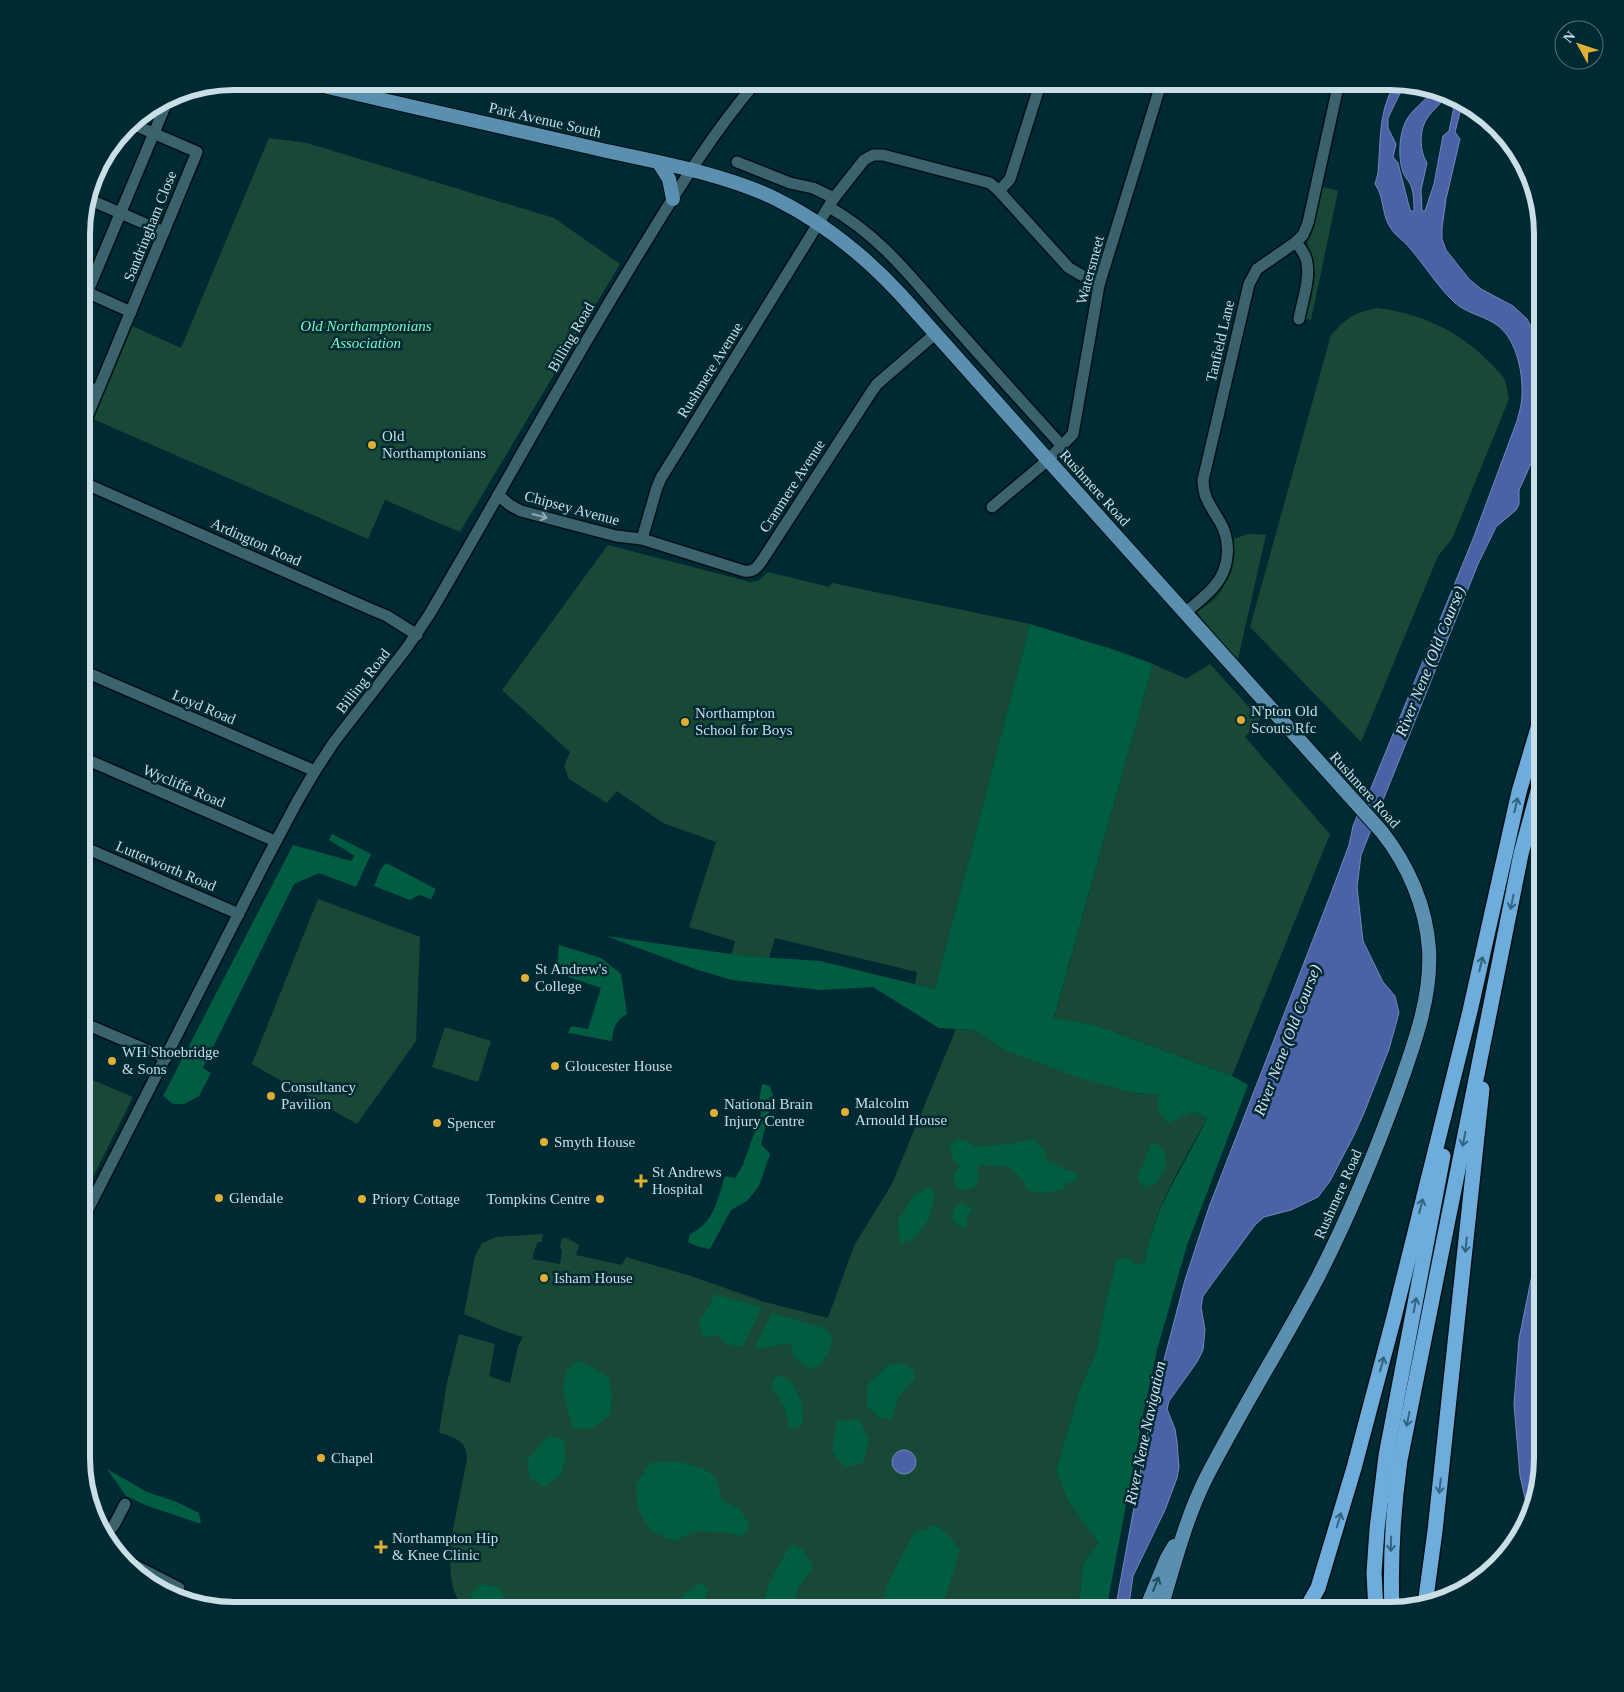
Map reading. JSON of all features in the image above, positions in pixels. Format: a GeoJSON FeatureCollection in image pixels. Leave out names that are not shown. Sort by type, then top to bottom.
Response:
{"type":"FeatureCollection","features":[{"type":"Feature","properties":{"kind":"highway"},"geometry":{"type":"LineString","coordinates":[[1310,1602],[1318,1588],[1354,1468],[1394,1317],[1470,1011],[1519,792],[1534,741]]}},
{"type":"Feature","properties":{"kind":"highway"},"geometry":{"type":"LineString","coordinates":[[1391,1602],[1390,1578],[1392,1529],[1400,1460],[1483,1040],[1522,854],[1534,808]]}},
{"type":"Feature","properties":{"kind":"highway"},"geometry":{"type":"LineString","coordinates":[[1376,1602],[1374,1573],[1377,1529],[1386,1456],[1470,1011]]}},
{"type":"Feature","properties":{"kind":"highway"},"geometry":{"type":"LineString","coordinates":[[1426,1597],[1435,1531],[1481,1101],[1483,1040]]}},
{"type":"Feature","properties":{"kind":"main road","name":"Park Avenue South"},"geometry":{"type":"LineString","coordinates":[[342,90],[691,171]]}},
{"type":"Feature","properties":{"kind":"main road"},"geometry":{"type":"LineString","coordinates":[[659,163],[669,179],[673,199]]}},
{"type":"Feature","properties":{"kind":"main road","name":"Rushmere Road"},"geometry":{"type":"LineString","coordinates":[[691,171],[758,191],[776,199],[819,223],[841,238],[878,270],[1377,827],[1398,855],[1414,886],[1420,903],[1427,932],[1429,964],[1425,1003],[1406,1067],[1371,1164],[1317,1278],[1232,1428],[1205,1481],[1184,1531],[1163,1602]]}},
{"type":"Feature","properties":{"kind":"main road","name":"Rushmere Road"},"geometry":{"type":"LineString","coordinates":[[1150,1602],[1167,1558],[1184,1531]]}},
{"type":"Feature","properties":{"kind":"street","name":"Billing Road"},"geometry":{"type":"LineString","coordinates":[[90,1205],[275,842],[314,771],[416,634],[439,599],[576,357],[691,171],[723,123],[750,90]]}},
{"type":"Feature","properties":{"kind":"street"},"geometry":{"type":"LineString","coordinates":[[1038,90],[1010,179],[999,191],[1069,268],[1099,285]]}},
{"type":"Feature","properties":{"kind":"street","name":"Watersmeet"},"geometry":{"type":"LineString","coordinates":[[992,507],[1048,460],[1073,434],[1099,285],[1160,90]]}},
{"type":"Feature","properties":{"kind":"street","name":"Tanfield Lane"},"geometry":{"type":"LineString","coordinates":[[1185,613],[1217,584],[1228,554],[1226,536],[1203,493],[1203,480],[1249,284],[1257,269],[1303,235],[1308,223],[1337,90]]}},
{"type":"Feature","properties":{"kind":"street"},"geometry":{"type":"LineString","coordinates":[[90,279],[121,214],[165,107]]}},
{"type":"Feature","properties":{"kind":"street"},"geometry":{"type":"LineString","coordinates":[[138,127],[154,133]]}},
{"type":"Feature","properties":{"kind":"street","name":"Sandringham Close"},"geometry":{"type":"LineString","coordinates":[[90,410],[197,152],[154,133]]}},
{"type":"Feature","properties":{"kind":"street","name":"Rushmere Avenue"},"geometry":{"type":"LineString","coordinates":[[642,539],[661,478],[832,202],[864,160],[872,156],[883,155],[990,183],[999,191]]}},
{"type":"Feature","properties":{"kind":"street","name":"Rushmere Road"},"geometry":{"type":"LineString","coordinates":[[737,162],[790,183],[814,188],[832,202],[910,274],[1008,388],[1062,446]]}},
{"type":"Feature","properties":{"kind":"street"},"geometry":{"type":"LineString","coordinates":[[94,202],[164,232]]}},
{"type":"Feature","properties":{"kind":"street"},"geometry":{"type":"LineString","coordinates":[[1296,242],[1305,254],[1307,264],[1297,300],[1299,319]]}},
{"type":"Feature","properties":{"kind":"street"},"geometry":{"type":"LineString","coordinates":[[90,294],[131,312]]}},
{"type":"Feature","properties":{"kind":"street","name":"Cranmere Avenue"},"geometry":{"type":"LineString","coordinates":[[642,539],[744,571],[750,572],[757,568],[877,384],[935,334]]}},
{"type":"Feature","properties":{"kind":"street"},"geometry":{"type":"LineString","coordinates":[[90,388],[98,392]]}},
{"type":"Feature","properties":{"kind":"street","name":"Ardington Road"},"geometry":{"type":"LineString","coordinates":[[90,486],[386,616],[416,634]]}},
{"type":"Feature","properties":{"kind":"street","name":"Chipsey Avenue"},"geometry":{"type":"LineString","coordinates":[[498,495],[521,511],[616,536],[642,539]]}},
{"type":"Feature","properties":{"kind":"street","name":"Loyd Road"},"geometry":{"type":"LineString","coordinates":[[90,673],[314,771]]}},
{"type":"Feature","properties":{"kind":"street","name":"Wycliffe Road"},"geometry":{"type":"LineString","coordinates":[[90,761],[275,842]]}},
{"type":"Feature","properties":{"kind":"street","name":"Lutterworth Road"},"geometry":{"type":"LineString","coordinates":[[90,850],[239,914]]}},
{"type":"Feature","properties":{"kind":"street"},"geometry":{"type":"LineString","coordinates":[[90,1026],[166,1058]]}},
{"type":"Feature","properties":{"kind":"street"},"geometry":{"type":"LineString","coordinates":[[109,1530],[125,1504]]}},
{"type":"Feature","properties":{"kind":"street"},"geometry":{"type":"LineString","coordinates":[[144,1570],[179,1588]]}},
{"type":"Feature","properties":{"kind":"green space","name":"Old Northamptonians Association"},"geometry":{"type":"Polygon","coordinates":[[[269,138],[307,143],[554,218],[620,264],[460,532],[385,500],[368,539],[93,419],[132,326],[181,348],[269,138]]]}},
{"type":"Feature","properties":{"kind":"green space"},"geometry":{"type":"Polygon","coordinates":[[[1323,187],[1338,191],[1311,320],[1305,318],[1315,274],[1307,242],[1313,230],[1323,187]]]}},
{"type":"Feature","properties":{"kind":"green space"},"geometry":{"type":"Polygon","coordinates":[[[1377,308],[1393,310],[1423,319],[1438,325],[1465,341],[1478,351],[1501,375],[1505,382],[1509,399],[1452,539],[1438,556],[1361,742],[1250,627],[1331,335],[1351,317],[1377,308]]]}},
{"type":"Feature","properties":{"kind":"green space"},"geometry":{"type":"Polygon","coordinates":[[[1248,534],[1266,535],[1237,663],[1197,612],[1214,599],[1225,584],[1234,554],[1234,539],[1248,534]]]}},
{"type":"Feature","properties":{"kind":"green space","name":"Northampton School for Boys"},"geometry":{"type":"Polygon","coordinates":[[[608,545],[750,582],[758,581],[768,572],[829,587],[832,583],[1030,624],[935,989],[915,984],[917,972],[775,938],[769,958],[731,955],[735,941],[689,927],[716,842],[663,823],[617,791],[607,803],[569,779],[564,766],[570,752],[502,690],[608,545]]]}},
{"type":"Feature","properties":{"kind":"green space"},"geometry":{"type":"Polygon","coordinates":[[[1030,624],[1118,651],[1153,664],[1054,1018],[1095,1025],[1232,1076],[1248,1085],[1187,1245],[1157,1350],[1108,1602],[1079,1602],[1083,1564],[1098,1543],[1068,1501],[1056,1471],[1080,1388],[1096,1352],[1104,1309],[1117,1258],[1129,1259],[1138,1265],[1145,1261],[1149,1242],[1162,1205],[1207,1118],[1194,1112],[1168,1123],[1158,1111],[1159,1095],[1135,1093],[1080,1078],[1002,1049],[975,1030],[939,1028],[873,987],[821,990],[732,980],[698,970],[606,936],[744,956],[820,961],[935,989],[1030,624]]]}},
{"type":"Feature","properties":{"kind":"green space"},"geometry":{"type":"Polygon","coordinates":[[[1153,664],[1186,679],[1210,664],[1260,719],[1245,737],[1330,834],[1232,1076],[1095,1025],[1054,1019],[1153,664]]]}},
{"type":"Feature","properties":{"kind":"green space"},"geometry":{"type":"Polygon","coordinates":[[[332,834],[371,854],[356,887],[319,873],[294,884],[206,1061],[203,1068],[211,1073],[199,1096],[184,1104],[173,1104],[163,1096],[293,845],[351,861],[355,856],[329,840],[332,834]]]}},
{"type":"Feature","properties":{"kind":"green space"},"geometry":{"type":"Polygon","coordinates":[[[386,863],[436,889],[431,899],[419,895],[410,900],[374,886],[381,869],[386,863]]]}},
{"type":"Feature","properties":{"kind":"green space"},"geometry":{"type":"Polygon","coordinates":[[[318,899],[420,937],[416,1041],[357,1124],[252,1064],[318,899]]]}},
{"type":"Feature","properties":{"kind":"green space"},"geometry":{"type":"Polygon","coordinates":[[[559,945],[601,958],[621,974],[627,1014],[615,1025],[612,1041],[568,1033],[571,1026],[588,1029],[601,988],[557,973],[559,945]]]}},
{"type":"Feature","properties":{"kind":"green space"},"geometry":{"type":"Polygon","coordinates":[[[445,1027],[491,1041],[478,1082],[432,1067],[445,1027]]]}},
{"type":"Feature","properties":{"kind":"green space"},"geometry":{"type":"Polygon","coordinates":[[[956,1029],[975,1030],[1002,1049],[1135,1093],[1159,1095],[1207,1118],[1162,1205],[1149,1242],[1145,1261],[1138,1265],[1129,1259],[1117,1259],[1104,1309],[1096,1352],[1080,1388],[1056,1471],[1068,1501],[1098,1543],[1083,1564],[1079,1602],[460,1602],[453,1586],[451,1556],[448,1555],[467,1459],[465,1448],[459,1441],[439,1433],[447,1383],[459,1334],[495,1344],[489,1376],[510,1383],[518,1346],[523,1337],[464,1314],[475,1256],[482,1243],[496,1237],[543,1234],[542,1241],[537,1243],[532,1259],[560,1264],[562,1238],[567,1238],[579,1245],[576,1255],[622,1265],[626,1257],[694,1277],[765,1302],[828,1318],[854,1246],[892,1184],[956,1029]]]}},
{"type":"Feature","properties":{"kind":"green space"},"geometry":{"type":"Polygon","coordinates":[[[90,1079],[133,1097],[90,1183],[90,1079]]]}},
{"type":"Feature","properties":{"kind":"green space"},"geometry":{"type":"Polygon","coordinates":[[[762,1084],[770,1086],[773,1096],[761,1144],[770,1154],[759,1186],[747,1201],[731,1210],[710,1249],[699,1247],[688,1242],[690,1234],[710,1217],[725,1176],[735,1178],[743,1165],[761,1114],[759,1101],[762,1084]]]}},
{"type":"Feature","properties":{"kind":"green space"},"geometry":{"type":"Polygon","coordinates":[[[959,1139],[969,1142],[975,1147],[1016,1143],[1033,1139],[1044,1149],[1047,1161],[1075,1173],[1078,1180],[1067,1183],[1062,1190],[1044,1193],[1029,1191],[1019,1175],[1010,1168],[981,1165],[976,1169],[979,1177],[975,1187],[966,1190],[958,1189],[952,1178],[959,1167],[953,1158],[950,1144],[959,1139]]]}},
{"type":"Feature","properties":{"kind":"green space"},"geometry":{"type":"Polygon","coordinates":[[[1152,1143],[1159,1145],[1165,1153],[1166,1167],[1157,1183],[1145,1188],[1137,1179],[1152,1143]]]}},
{"type":"Feature","properties":{"kind":"green space"},"geometry":{"type":"Polygon","coordinates":[[[931,1186],[935,1197],[929,1218],[915,1238],[900,1244],[898,1221],[913,1196],[931,1186]]]}},
{"type":"Feature","properties":{"kind":"green space"},"geometry":{"type":"Polygon","coordinates":[[[962,1202],[972,1209],[967,1217],[967,1226],[963,1228],[955,1223],[951,1217],[954,1209],[962,1202]]]}},
{"type":"Feature","properties":{"kind":"green space"},"geometry":{"type":"Polygon","coordinates":[[[714,1294],[762,1307],[742,1347],[726,1344],[718,1335],[703,1337],[699,1321],[710,1305],[714,1294]]]}},
{"type":"Feature","properties":{"kind":"green space"},"geometry":{"type":"Polygon","coordinates":[[[772,1313],[824,1328],[832,1336],[830,1350],[821,1365],[809,1369],[793,1356],[791,1343],[754,1349],[772,1313]]]}},
{"type":"Feature","properties":{"kind":"green space"},"geometry":{"type":"Polygon","coordinates":[[[578,1360],[609,1378],[612,1397],[610,1415],[593,1428],[573,1429],[563,1390],[566,1371],[578,1360]]]}},
{"type":"Feature","properties":{"kind":"green space"},"geometry":{"type":"Polygon","coordinates":[[[900,1363],[913,1369],[915,1378],[899,1396],[891,1419],[879,1418],[867,1406],[867,1385],[888,1365],[900,1363]]]}},
{"type":"Feature","properties":{"kind":"green space"},"geometry":{"type":"Polygon","coordinates":[[[777,1375],[791,1381],[802,1403],[803,1423],[795,1430],[789,1426],[784,1406],[771,1386],[777,1375]]]}},
{"type":"Feature","properties":{"kind":"green space"},"geometry":{"type":"Polygon","coordinates":[[[859,1419],[869,1440],[863,1463],[844,1467],[832,1450],[837,1421],[859,1419]]]}},
{"type":"Feature","properties":{"kind":"green space"},"geometry":{"type":"Polygon","coordinates":[[[548,1435],[564,1440],[566,1459],[560,1476],[544,1487],[530,1478],[527,1461],[548,1435]]]}},
{"type":"Feature","properties":{"kind":"green space"},"geometry":{"type":"Polygon","coordinates":[[[677,1461],[704,1469],[717,1479],[721,1499],[741,1510],[750,1526],[743,1536],[729,1533],[696,1531],[674,1541],[651,1531],[638,1509],[636,1485],[650,1463],[677,1461]]]}},
{"type":"Feature","properties":{"kind":"green space"},"geometry":{"type":"Polygon","coordinates":[[[107,1469],[147,1492],[177,1502],[199,1513],[201,1524],[148,1506],[126,1496],[107,1469]]]}},
{"type":"Feature","properties":{"kind":"green space"},"geometry":{"type":"Polygon","coordinates":[[[936,1525],[951,1538],[960,1550],[943,1602],[883,1602],[889,1580],[914,1533],[936,1525]]]}},
{"type":"Feature","properties":{"kind":"green space"},"geometry":{"type":"Polygon","coordinates":[[[791,1544],[803,1550],[813,1566],[798,1589],[794,1602],[763,1602],[770,1581],[791,1544]]]}},
{"type":"Feature","properties":{"kind":"green space"},"geometry":{"type":"Polygon","coordinates":[[[702,1583],[708,1590],[705,1602],[681,1602],[689,1590],[702,1583]]]}},
{"type":"Feature","properties":{"kind":"green space"},"geometry":{"type":"Polygon","coordinates":[[[484,1584],[499,1588],[506,1600],[504,1602],[472,1602],[472,1591],[484,1584]]]}},
{"type":"Feature","properties":{"kind":"water","name":"River Nene (Old Course)"},"geometry":{"type":"Polygon","coordinates":[[[1392,90],[1401,90],[1388,118],[1388,128],[1396,144],[1393,157],[1398,163],[1410,210],[1414,212],[1412,189],[1403,173],[1400,160],[1400,141],[1405,123],[1428,95],[1442,100],[1427,118],[1421,137],[1427,163],[1421,190],[1422,211],[1425,211],[1434,184],[1443,136],[1449,131],[1454,106],[1461,109],[1455,132],[1460,139],[1446,199],[1442,239],[1446,250],[1469,279],[1481,289],[1513,306],[1527,319],[1534,332],[1534,457],[1519,490],[1519,504],[1516,510],[1496,527],[1478,564],[1361,855],[1357,887],[1363,941],[1383,982],[1395,996],[1399,1013],[1389,1049],[1354,1135],[1330,1181],[1318,1197],[1291,1210],[1264,1217],[1255,1225],[1203,1296],[1201,1307],[1205,1330],[1203,1350],[1197,1362],[1169,1401],[1167,1409],[1175,1429],[1177,1442],[1179,1467],[1177,1478],[1165,1510],[1133,1576],[1129,1602],[1117,1602],[1154,1398],[1185,1280],[1209,1207],[1330,896],[1349,845],[1353,826],[1366,795],[1371,788],[1473,539],[1517,421],[1521,405],[1521,375],[1517,355],[1508,336],[1494,323],[1463,309],[1454,302],[1408,246],[1394,232],[1386,219],[1375,184],[1378,173],[1383,115],[1392,90]]]}},
{"type":"Feature","properties":{"kind":"water"},"geometry":{"type":"Polygon","coordinates":[[[1534,1266],[1534,1467],[1526,1503],[1520,1476],[1514,1404],[1519,1339],[1534,1266]]]}},
{"type":"Feature","properties":{"kind":"water"},"geometry":{"type":"Polygon","coordinates":[[[904,1450],[913,1453],[916,1462],[913,1471],[904,1474],[895,1471],[892,1462],[895,1453],[904,1450]]]}},
{"type":"Feature","properties":{"kind":"place","name":"Old Northamptonians"},"geometry":{"type":"Point","coordinates":[372,445]}},
{"type":"Feature","properties":{"kind":"place","name":"N'pton Old Scouts Rfc"},"geometry":{"type":"Point","coordinates":[1241,720]}},
{"type":"Feature","properties":{"kind":"place","name":"Northampton School for Boys"},"geometry":{"type":"Point","coordinates":[685,722]}},
{"type":"Feature","properties":{"kind":"place","name":"St Andrew's College"},"geometry":{"type":"Point","coordinates":[525,978]}},
{"type":"Feature","properties":{"kind":"place","name":"WH Shoebridge & Sons"},"geometry":{"type":"Point","coordinates":[112,1061]}},
{"type":"Feature","properties":{"kind":"place","name":"Gloucester House"},"geometry":{"type":"Point","coordinates":[555,1066]}},
{"type":"Feature","properties":{"kind":"place","name":"Consultancy Pavilion"},"geometry":{"type":"Point","coordinates":[271,1096]}},
{"type":"Feature","properties":{"kind":"place","name":"Malcolm Arnould House"},"geometry":{"type":"Point","coordinates":[845,1112]}},
{"type":"Feature","properties":{"kind":"place","name":"National Brain Injury Centre"},"geometry":{"type":"Point","coordinates":[714,1113]}},
{"type":"Feature","properties":{"kind":"place","name":"Spencer"},"geometry":{"type":"Point","coordinates":[437,1123]}},
{"type":"Feature","properties":{"kind":"place","name":"Smyth House"},"geometry":{"type":"Point","coordinates":[544,1142]}},
{"type":"Feature","properties":{"kind":"place","name":"St Andrews Hospital"},"geometry":{"type":"Point","coordinates":[641,1181]}},
{"type":"Feature","properties":{"kind":"place","name":"Glendale"},"geometry":{"type":"Point","coordinates":[219,1198]}},
{"type":"Feature","properties":{"kind":"place","name":"Priory Cottage"},"geometry":{"type":"Point","coordinates":[362,1199]}},
{"type":"Feature","properties":{"kind":"place","name":"Tompkins Centre"},"geometry":{"type":"Point","coordinates":[600,1199]}},
{"type":"Feature","properties":{"kind":"place","name":"Isham House"},"geometry":{"type":"Point","coordinates":[544,1278]}},
{"type":"Feature","properties":{"kind":"place","name":"Chapel"},"geometry":{"type":"Point","coordinates":[321,1458]}},
{"type":"Feature","properties":{"kind":"place","name":"Northampton Hip & Knee Clinic"},"geometry":{"type":"Point","coordinates":[381,1547]}},
{"type":"Feature","properties":{"kind":"water label","name":"River Nene Navigation"},"geometry":{"type":"Point","coordinates":[1145,1433]}}]}
